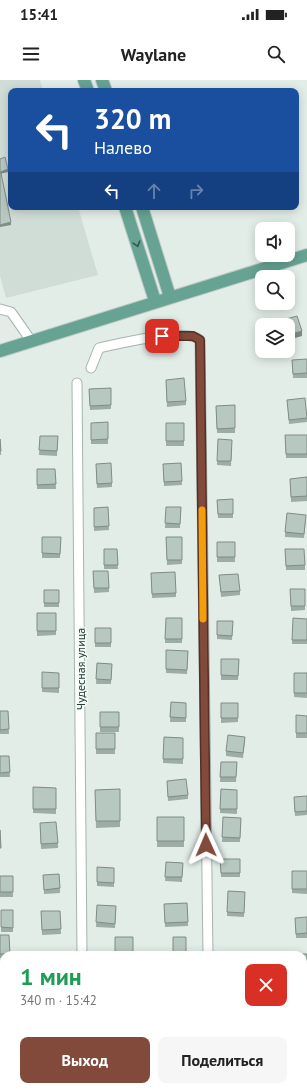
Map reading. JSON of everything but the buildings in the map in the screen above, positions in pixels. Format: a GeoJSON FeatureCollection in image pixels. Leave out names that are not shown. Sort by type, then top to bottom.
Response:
{"type":"FeatureCollection","features":[{"type":"Feature","properties":{"kind":"main road"},"geometry":{"type":"LineString","coordinates":[[126,210],[155,302]]}},
{"type":"Feature","properties":{"kind":"main road"},"geometry":{"type":"LineString","coordinates":[[143,210],[170,297]]}},
{"type":"Feature","properties":{"kind":"main road"},"geometry":{"type":"LineString","coordinates":[[0,351],[307,255]]}},
{"type":"Feature","properties":{"kind":"street"},"geometry":{"type":"LineString","coordinates":[[0,308],[11,312],[32,342]]}},
{"type":"Feature","properties":{"kind":"street"},"geometry":{"type":"LineString","coordinates":[[91,368],[99,348],[162,336],[193,336],[200,340],[208,951]]}},
{"type":"Feature","properties":{"kind":"street","name":"Чудесная улица"},"geometry":{"type":"LineString","coordinates":[[77,383],[82,951]]}},
{"type":"Feature","properties":{"kind":"shaded area"},"geometry":{"type":"Polygon","coordinates":[[[0,80],[40,80],[42,88],[8,88],[8,210],[79,210],[98,275],[6,298],[0,276],[0,80]]]}},
{"type":"Feature","properties":{"kind":"slow traffic"},"geometry":{"type":"LineString","coordinates":[[202,510],[203,619]]}},
{"type":"Feature","properties":{"kind":"route"},"geometry":{"type":"LineString","coordinates":[[162,336],[193,336],[200,340],[206,845]]}}]}
